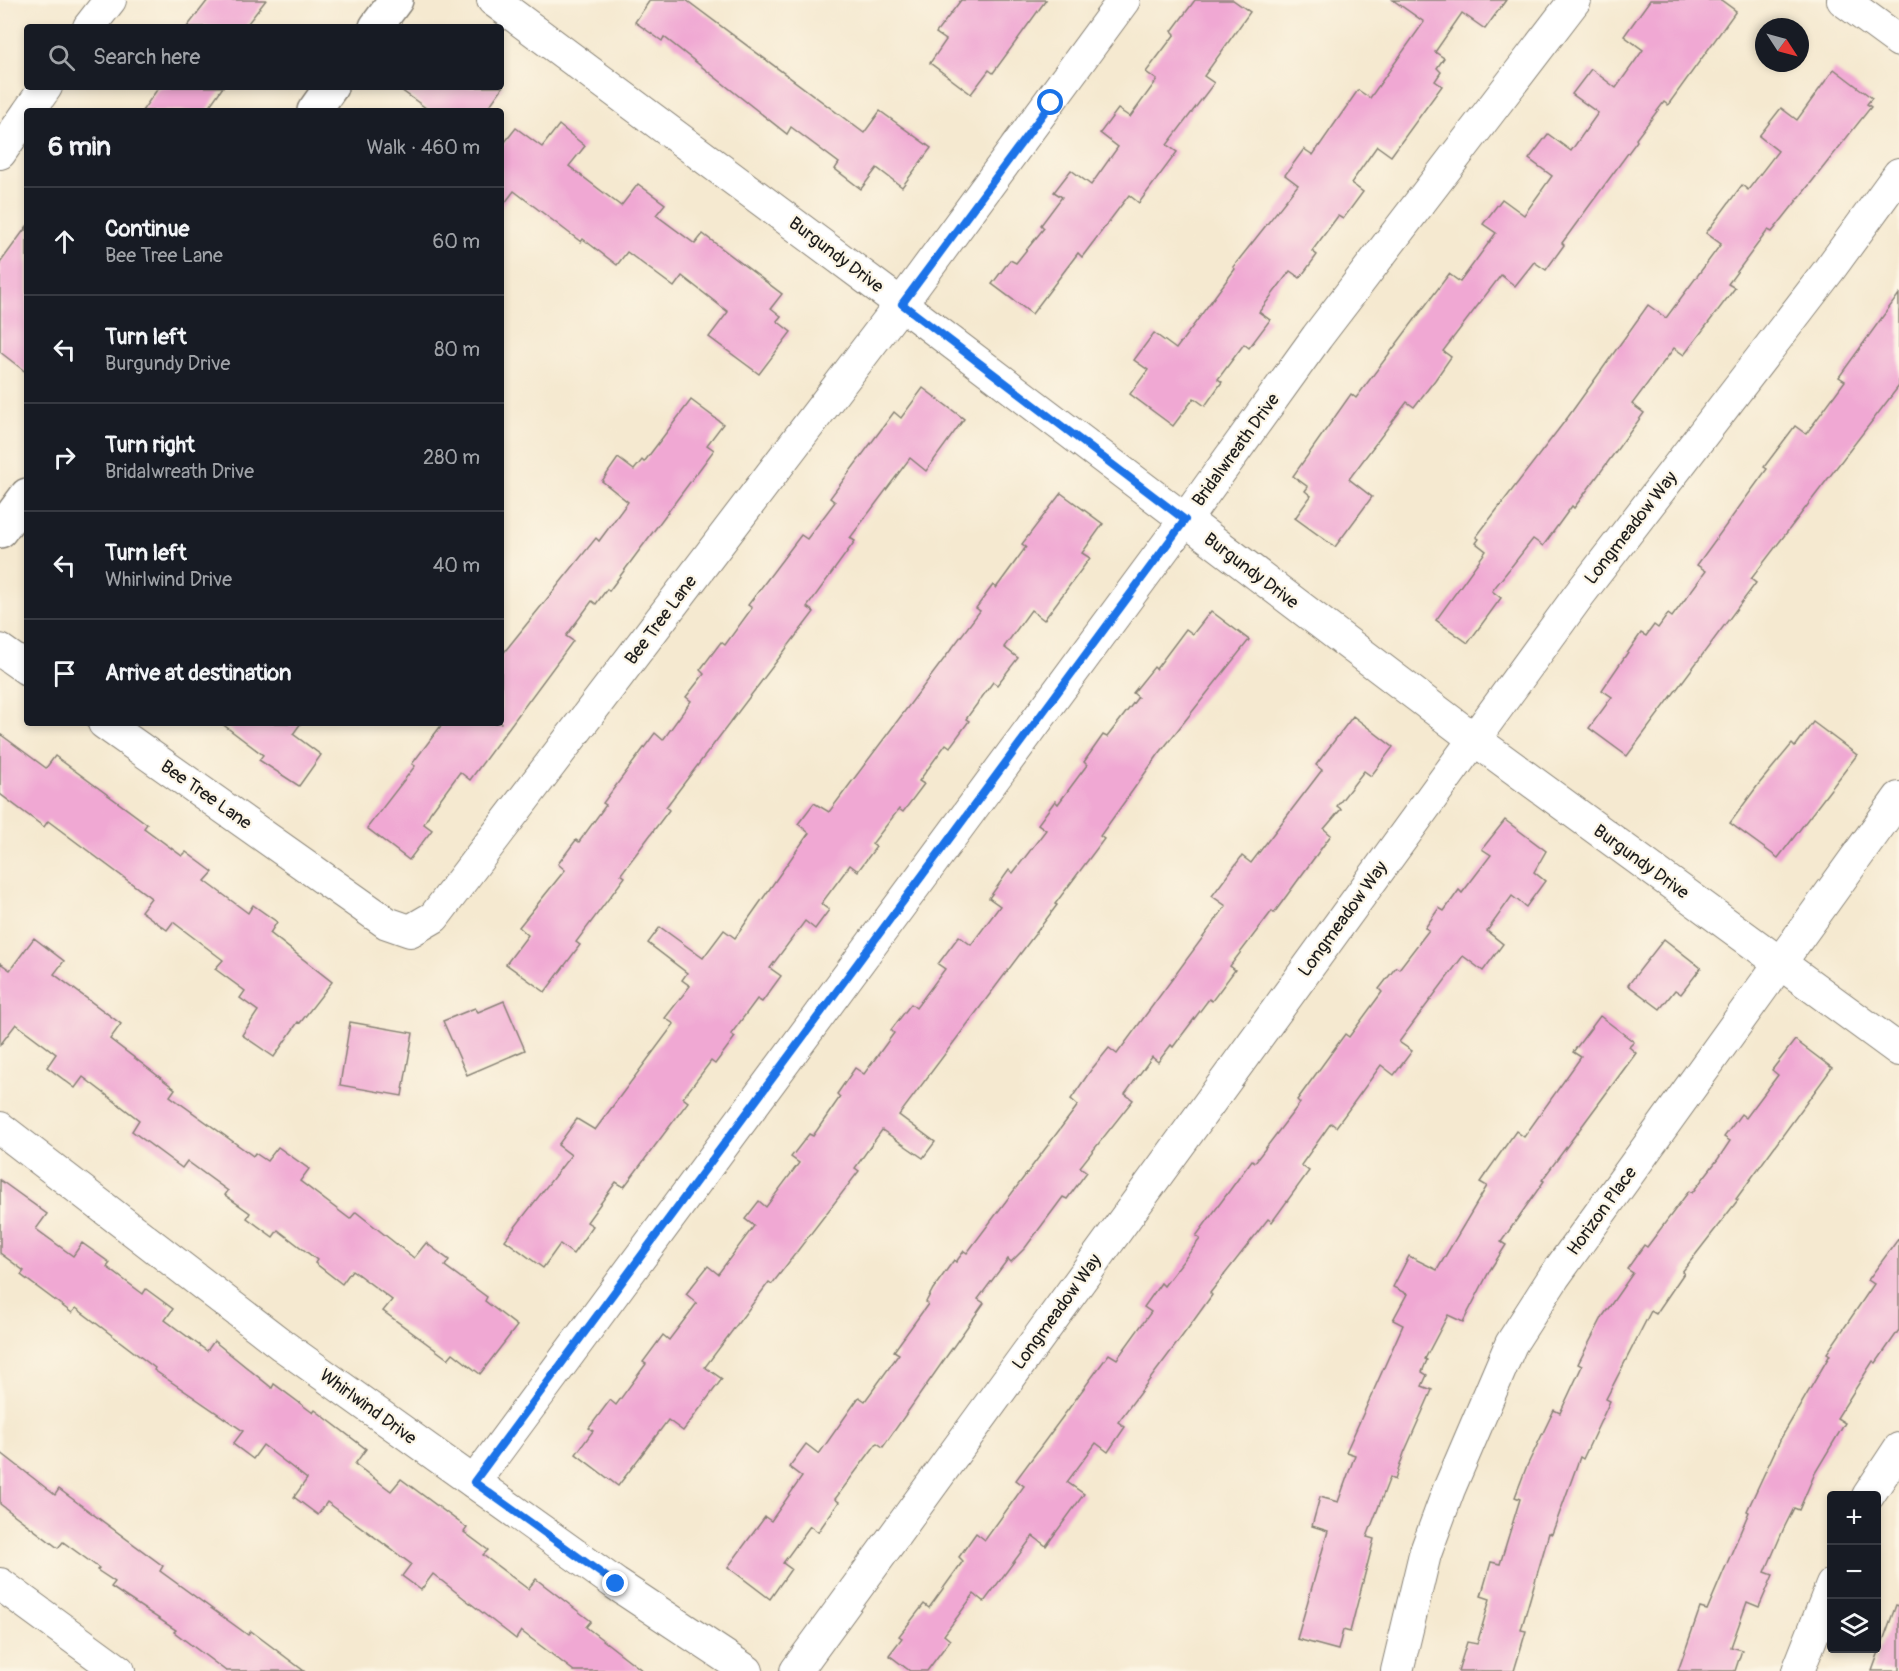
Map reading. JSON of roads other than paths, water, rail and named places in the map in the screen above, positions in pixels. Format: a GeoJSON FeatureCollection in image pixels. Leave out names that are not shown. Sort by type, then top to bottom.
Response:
{"type":"FeatureCollection","features":[{"type":"Feature","properties":{"kind":"street"},"geometry":{"type":"LineString","coordinates":[[91,24],[110,0]]}},
{"type":"Feature","properties":{"kind":"street"},"geometry":{"type":"LineString","coordinates":[[378,24],[396,0]]}},
{"type":"Feature","properties":{"kind":"street","name":"Burgundy Drive"},"geometry":{"type":"LineString","coordinates":[[493,0],[902,304],[1474,739],[1899,1050]]}},
{"type":"Feature","properties":{"kind":"street","name":"Bee Tree Lane"},"geometry":{"type":"LineString","coordinates":[[108,726],[387,923],[410,931],[434,917],[902,304],[1124,0]]}},
{"type":"Feature","properties":{"kind":"street","name":"Bridalwreath Drive"},"geometry":{"type":"LineString","coordinates":[[474,1482],[1185,520],[1317,337],[1575,0]]}},
{"type":"Feature","properties":{"kind":"street"},"geometry":{"type":"LineString","coordinates":[[1843,0],[1899,41]]}},
{"type":"Feature","properties":{"kind":"street"},"geometry":{"type":"LineString","coordinates":[[31,108],[44,90]]}},
{"type":"Feature","properties":{"kind":"street"},"geometry":{"type":"LineString","coordinates":[[316,108],[329,90]]}},
{"type":"Feature","properties":{"kind":"street"},"geometry":{"type":"LineString","coordinates":[[0,153],[24,119]]}},
{"type":"Feature","properties":{"kind":"street","name":"Longmeadow Way"},"geometry":{"type":"LineString","coordinates":[[796,1671],[1579,595],[1829,270],[1899,174]]}},
{"type":"Feature","properties":{"kind":"street"},"geometry":{"type":"LineString","coordinates":[[0,531],[24,499]]}},
{"type":"Feature","properties":{"kind":"street"},"geometry":{"type":"LineString","coordinates":[[0,650],[24,667]]}},
{"type":"Feature","properties":{"kind":"street","name":"Horizon Place"},"geometry":{"type":"LineString","coordinates":[[1397,1671],[1425,1554],[1449,1489],[1511,1344],[1554,1277],[1899,798]]}},
{"type":"Feature","properties":{"kind":"street","name":"Whirlwind Drive"},"geometry":{"type":"LineString","coordinates":[[0,1128],[282,1345],[616,1584],[747,1671]]}},
{"type":"Feature","properties":{"kind":"street"},"geometry":{"type":"LineString","coordinates":[[1871,1491],[1899,1449]]}},
{"type":"Feature","properties":{"kind":"street"},"geometry":{"type":"LineString","coordinates":[[0,1584],[119,1671]]}},
{"type":"Feature","properties":{"kind":"street"},"geometry":{"type":"LineString","coordinates":[[1798,1671],[1827,1598]]}}]}
